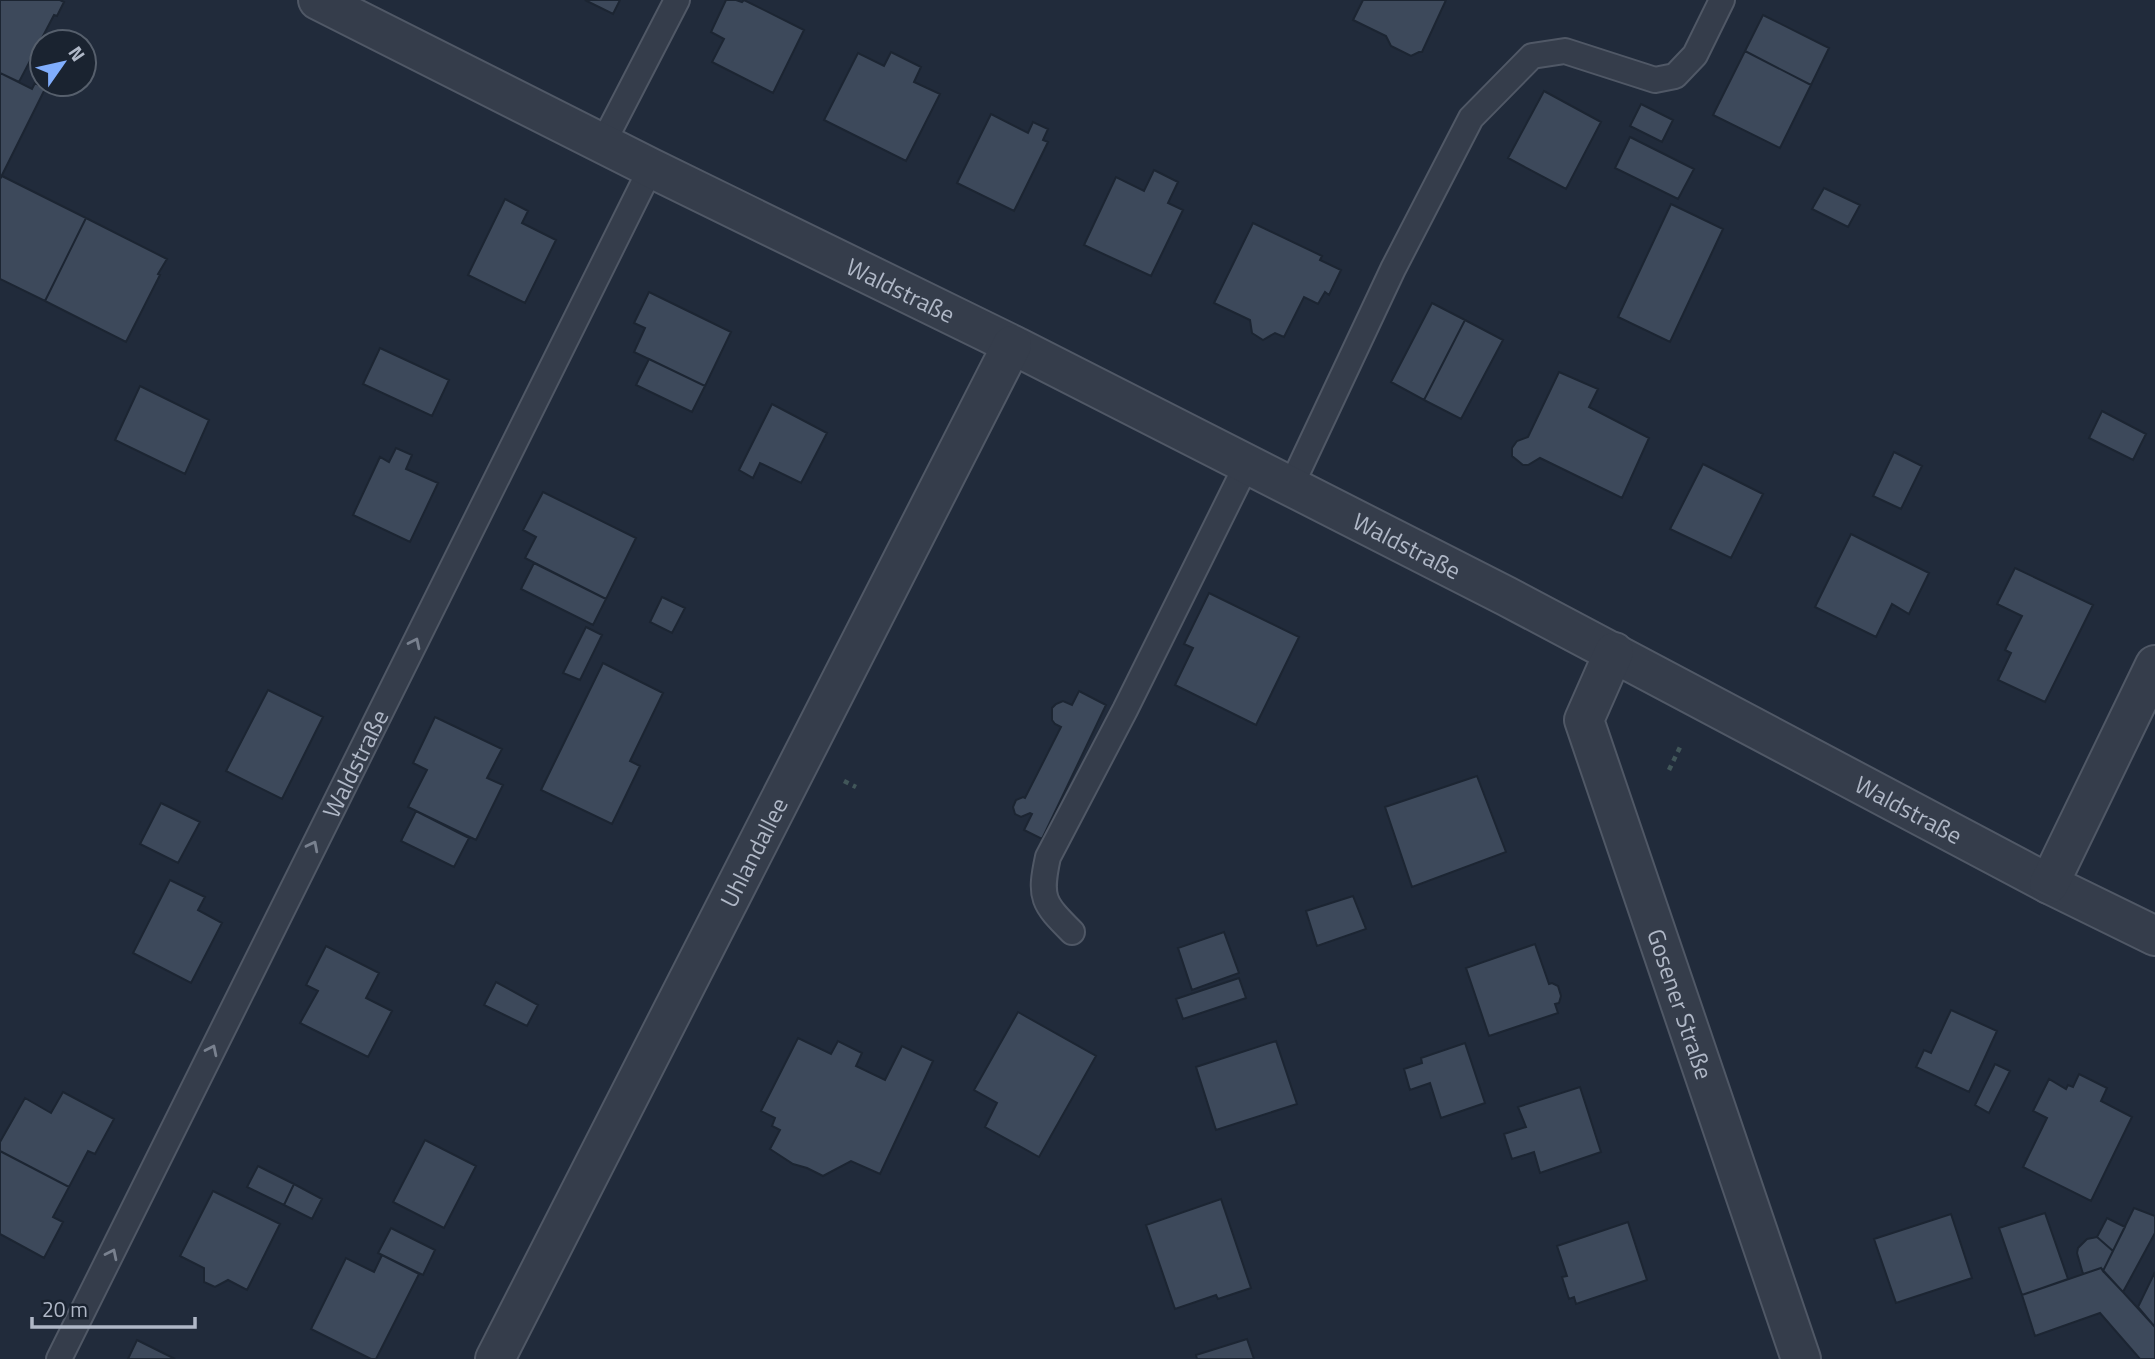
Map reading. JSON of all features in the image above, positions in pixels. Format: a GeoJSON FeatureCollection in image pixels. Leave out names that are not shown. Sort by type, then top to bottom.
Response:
{"type":"FeatureCollection","features":[{"type":"Feature","properties":{"kind":"street","name":"Waldstraße"},"geometry":{"type":"LineString","coordinates":[[318,0],[1291,486],[1614,652],[1701,701],[2049,884],[2155,936]]}},
{"type":"Feature","properties":{"kind":"street","name":"Uhlandallee"},"geometry":{"type":"LineString","coordinates":[[495,1359],[1012,345]]}},
{"type":"Feature","properties":{"kind":"street","name":"Gosener Straße"},"geometry":{"type":"LineString","coordinates":[[1614,652],[1584,720],[1801,1359]]}},
{"type":"Feature","properties":{"kind":"street"},"geometry":{"type":"LineString","coordinates":[[2049,884],[2155,665]]}},
{"type":"Feature","properties":{"kind":"lane"},"geometry":{"type":"LineString","coordinates":[[603,143],[677,0]]}},
{"type":"Feature","properties":{"kind":"lane"},"geometry":{"type":"LineString","coordinates":[[1291,486],[1393,270],[1471,118],[1532,55],[1566,51],[1656,80],[1675,76],[1695,55],[1722,0]]}},
{"type":"Feature","properties":{"kind":"lane","name":"Waldstraße"},"geometry":{"type":"LineString","coordinates":[[59,1359],[651,168]]}},
{"type":"Feature","properties":{"kind":"lane"},"geometry":{"type":"LineString","coordinates":[[1072,932],[1049,909],[1042,883],[1048,857],[1125,710],[1247,464]]}},
{"type":"Feature","properties":{"kind":"building"},"geometry":{"type":"Polygon","coordinates":[[[0,0],[64,2],[47,28],[28,28],[28,65],[19,82],[0,73],[0,0]]]}},
{"type":"Feature","properties":{"kind":"building"},"geometry":{"type":"Polygon","coordinates":[[[585,0],[620,0],[613,14],[585,0]]]}},
{"type":"Feature","properties":{"kind":"building"},"geometry":{"type":"Polygon","coordinates":[[[726,0],[744,0],[804,30],[773,93],[712,62],[724,39],[711,32],[726,0]]]}},
{"type":"Feature","properties":{"kind":"building"},"geometry":{"type":"Polygon","coordinates":[[[1363,0],[1446,0],[1422,52],[1411,56],[1391,46],[1386,36],[1353,20],[1363,0]]]}},
{"type":"Feature","properties":{"kind":"building"},"geometry":{"type":"Polygon","coordinates":[[[1763,15],[1829,48],[1811,85],[1745,51],[1763,15]]]}},
{"type":"Feature","properties":{"kind":"building"},"geometry":{"type":"Polygon","coordinates":[[[1745,51],[1811,85],[1780,148],[1713,115],[1745,51]]]}},
{"type":"Feature","properties":{"kind":"building"},"geometry":{"type":"Polygon","coordinates":[[[891,52],[921,67],[914,82],[940,94],[906,161],[824,120],[858,53],[884,66],[891,52]]]}},
{"type":"Feature","properties":{"kind":"building"},"geometry":{"type":"Polygon","coordinates":[[[0,73],[28,87],[28,98],[40,98],[0,179],[0,73]]]}},
{"type":"Feature","properties":{"kind":"building"},"geometry":{"type":"Polygon","coordinates":[[[1544,91],[1601,122],[1566,189],[1508,158],[1544,91]]]}},
{"type":"Feature","properties":{"kind":"building"},"geometry":{"type":"Polygon","coordinates":[[[1641,104],[1673,120],[1662,142],[1630,126],[1641,104]]]}},
{"type":"Feature","properties":{"kind":"building"},"geometry":{"type":"Polygon","coordinates":[[[991,114],[1028,133],[1033,122],[1048,129],[1043,140],[1048,142],[1014,211],[957,183],[991,114]]]}},
{"type":"Feature","properties":{"kind":"building"},"geometry":{"type":"Polygon","coordinates":[[[1630,137],[1694,169],[1678,199],[1615,168],[1630,137]]]}},
{"type":"Feature","properties":{"kind":"building"},"geometry":{"type":"Polygon","coordinates":[[[1154,170],[1178,182],[1168,203],[1183,210],[1151,276],[1084,245],[1116,177],[1144,191],[1154,170]]]}},
{"type":"Feature","properties":{"kind":"building"},"geometry":{"type":"Polygon","coordinates":[[[2,176],[86,218],[45,301],[0,279],[2,176]]]}},
{"type":"Feature","properties":{"kind":"building"},"geometry":{"type":"Polygon","coordinates":[[[1824,188],[1860,205],[1848,227],[1812,209],[1824,188]]]}},
{"type":"Feature","properties":{"kind":"building"},"geometry":{"type":"Polygon","coordinates":[[[505,199],[528,211],[522,223],[556,240],[525,303],[468,275],[505,199]]]}},
{"type":"Feature","properties":{"kind":"building"},"geometry":{"type":"Polygon","coordinates":[[[1671,204],[1723,229],[1670,342],[1618,317],[1671,204]]]}},
{"type":"Feature","properties":{"kind":"building"},"geometry":{"type":"Polygon","coordinates":[[[86,218],[167,259],[126,342],[45,301],[86,218]]]}},
{"type":"Feature","properties":{"kind":"building"},"geometry":{"type":"Polygon","coordinates":[[[1253,223],[1322,256],[1320,260],[1341,270],[1329,295],[1325,292],[1318,304],[1304,297],[1284,337],[1275,333],[1263,340],[1252,333],[1250,320],[1214,303],[1253,223]]]}},
{"type":"Feature","properties":{"kind":"building"},"geometry":{"type":"Polygon","coordinates":[[[649,292],[731,332],[705,386],[634,352],[645,328],[634,323],[649,292]]]}},
{"type":"Feature","properties":{"kind":"building"},"geometry":{"type":"Polygon","coordinates":[[[1432,303],[1465,320],[1424,400],[1391,382],[1432,303]]]}},
{"type":"Feature","properties":{"kind":"building"},"geometry":{"type":"Polygon","coordinates":[[[1465,320],[1503,340],[1461,419],[1424,400],[1465,320]]]}},
{"type":"Feature","properties":{"kind":"building"},"geometry":{"type":"Polygon","coordinates":[[[380,348],[449,380],[432,416],[363,384],[380,348]]]}},
{"type":"Feature","properties":{"kind":"building"},"geometry":{"type":"Polygon","coordinates":[[[649,359],[705,386],[692,412],[636,385],[649,359]]]}},
{"type":"Feature","properties":{"kind":"building"},"geometry":{"type":"Polygon","coordinates":[[[1559,372],[1598,389],[1589,407],[1649,438],[1622,498],[1540,458],[1523,465],[1512,456],[1512,448],[1517,441],[1528,437],[1559,372]]]}},
{"type":"Feature","properties":{"kind":"building"},"geometry":{"type":"Polygon","coordinates":[[[140,386],[209,420],[185,474],[115,440],[140,386]]]}},
{"type":"Feature","properties":{"kind":"building"},"geometry":{"type":"Polygon","coordinates":[[[772,404],[827,433],[801,483],[760,463],[753,478],[739,470],[772,404]]]}},
{"type":"Feature","properties":{"kind":"building"},"geometry":{"type":"Polygon","coordinates":[[[2102,411],[2146,434],[2133,460],[2089,438],[2102,411]]]}},
{"type":"Feature","properties":{"kind":"building"},"geometry":{"type":"Polygon","coordinates":[[[396,448],[412,455],[406,469],[438,483],[410,542],[353,515],[380,457],[389,462],[396,448]]]}},
{"type":"Feature","properties":{"kind":"building"},"geometry":{"type":"Polygon","coordinates":[[[1894,452],[1922,466],[1901,509],[1873,496],[1894,452]]]}},
{"type":"Feature","properties":{"kind":"building"},"geometry":{"type":"Polygon","coordinates":[[[1703,464],[1763,494],[1731,558],[1670,529],[1703,464]]]}},
{"type":"Feature","properties":{"kind":"building"},"geometry":{"type":"Polygon","coordinates":[[[543,492],[636,538],[606,599],[525,558],[536,537],[523,530],[543,492]]]}},
{"type":"Feature","properties":{"kind":"building"},"geometry":{"type":"Polygon","coordinates":[[[1851,534],[1929,573],[1909,614],[1892,604],[1876,637],[1815,607],[1851,534]]]}},
{"type":"Feature","properties":{"kind":"building"},"geometry":{"type":"Polygon","coordinates":[[[534,563],[606,599],[593,625],[521,589],[534,563]]]}},
{"type":"Feature","properties":{"kind":"building"},"geometry":{"type":"Polygon","coordinates":[[[2015,568],[2093,605],[2045,702],[1998,680],[2011,653],[2005,650],[2022,616],[1997,604],[2015,568]]]}},
{"type":"Feature","properties":{"kind":"building"},"geometry":{"type":"Polygon","coordinates":[[[1209,593],[1299,637],[1256,725],[1175,685],[1193,648],[1184,644],[1209,593]]]}},
{"type":"Feature","properties":{"kind":"building"},"geometry":{"type":"Polygon","coordinates":[[[662,597],[685,608],[672,633],[650,622],[662,597]]]}},
{"type":"Feature","properties":{"kind":"building"},"geometry":{"type":"Polygon","coordinates":[[[586,627],[602,635],[580,680],[563,673],[586,627]]]}},
{"type":"Feature","properties":{"kind":"building"},"geometry":{"type":"Polygon","coordinates":[[[603,663],[663,693],[630,761],[640,766],[612,824],[541,790],[603,663]]]}},
{"type":"Feature","properties":{"kind":"building"},"geometry":{"type":"Polygon","coordinates":[[[268,690],[323,717],[282,799],[226,771],[268,690]]]}},
{"type":"Feature","properties":{"kind":"building"},"geometry":{"type":"Polygon","coordinates":[[[1079,691],[1106,705],[1042,839],[1024,830],[1032,814],[1021,817],[1015,814],[1013,807],[1016,800],[1025,798],[1061,727],[1052,720],[1052,708],[1063,701],[1072,705],[1079,691]]]}},
{"type":"Feature","properties":{"kind":"building"},"geometry":{"type":"Polygon","coordinates":[[[435,717],[502,749],[487,778],[503,785],[476,840],[408,807],[427,770],[413,763],[435,717]]]}},
{"type":"Feature","properties":{"kind":"building"},"geometry":{"type":"Polygon","coordinates":[[[1477,776],[1506,852],[1412,887],[1385,807],[1477,776]]]}},
{"type":"Feature","properties":{"kind":"building"},"geometry":{"type":"Polygon","coordinates":[[[161,803],[200,822],[178,863],[140,844],[161,803]]]}},
{"type":"Feature","properties":{"kind":"building"},"geometry":{"type":"Polygon","coordinates":[[[416,811],[469,838],[454,867],[401,841],[416,811]]]}},
{"type":"Feature","properties":{"kind":"building"},"geometry":{"type":"Polygon","coordinates":[[[170,880],[205,897],[198,910],[222,923],[191,983],[133,953],[170,880]]]}},
{"type":"Feature","properties":{"kind":"building"},"geometry":{"type":"Polygon","coordinates":[[[1353,896],[1366,929],[1317,946],[1306,911],[1353,896]]]}},
{"type":"Feature","properties":{"kind":"building"},"geometry":{"type":"Polygon","coordinates":[[[1224,932],[1239,973],[1192,990],[1178,948],[1224,932]]]}},
{"type":"Feature","properties":{"kind":"building"},"geometry":{"type":"Polygon","coordinates":[[[1535,944],[1549,984],[1558,986],[1561,996],[1559,1003],[1555,1004],[1558,1013],[1489,1036],[1466,968],[1535,944]]]}},
{"type":"Feature","properties":{"kind":"building"},"geometry":{"type":"Polygon","coordinates":[[[326,946],[379,973],[366,998],[392,1011],[368,1057],[300,1023],[318,991],[306,985],[326,946]]]}},
{"type":"Feature","properties":{"kind":"building"},"geometry":{"type":"Polygon","coordinates":[[[1239,978],[1246,998],[1183,1019],[1176,999],[1239,978]]]}},
{"type":"Feature","properties":{"kind":"building"},"geometry":{"type":"Polygon","coordinates":[[[496,982],[538,1005],[527,1026],[484,1005],[496,982]]]}},
{"type":"Feature","properties":{"kind":"building"},"geometry":{"type":"Polygon","coordinates":[[[1951,1010],[1997,1031],[1969,1092],[1916,1067],[1924,1050],[1931,1053],[1951,1010]]]}},
{"type":"Feature","properties":{"kind":"building"},"geometry":{"type":"Polygon","coordinates":[[[1018,1012],[1096,1056],[1039,1157],[985,1127],[997,1103],[974,1090],[1018,1012]]]}},
{"type":"Feature","properties":{"kind":"building"},"geometry":{"type":"Polygon","coordinates":[[[798,1038],[831,1054],[838,1041],[862,1053],[856,1066],[885,1080],[902,1046],[933,1061],[880,1174],[851,1161],[823,1176],[793,1164],[770,1149],[780,1130],[772,1126],[775,1118],[761,1111],[798,1038]]]}},
{"type":"Feature","properties":{"kind":"building"},"geometry":{"type":"Polygon","coordinates":[[[1276,1041],[1297,1104],[1216,1130],[1196,1067],[1276,1041]]]}},
{"type":"Feature","properties":{"kind":"building"},"geometry":{"type":"Polygon","coordinates":[[[1465,1043],[1485,1103],[1441,1118],[1430,1083],[1410,1090],[1404,1069],[1422,1063],[1421,1058],[1465,1043]]]}},
{"type":"Feature","properties":{"kind":"building"},"geometry":{"type":"Polygon","coordinates":[[[1995,1064],[2010,1071],[1989,1113],[1975,1105],[1995,1064]]]}},
{"type":"Feature","properties":{"kind":"building"},"geometry":{"type":"Polygon","coordinates":[[[2079,1074],[2107,1088],[2101,1101],[2132,1117],[2091,1201],[2023,1167],[2047,1118],[2033,1111],[2049,1079],[2066,1089],[2068,1085],[2073,1087],[2079,1074]]]}},
{"type":"Feature","properties":{"kind":"building"},"geometry":{"type":"Polygon","coordinates":[[[1580,1087],[1601,1152],[1540,1173],[1534,1152],[1512,1159],[1504,1134],[1526,1127],[1518,1107],[1580,1087]]]}},
{"type":"Feature","properties":{"kind":"building"},"geometry":{"type":"Polygon","coordinates":[[[63,1092],[114,1119],[95,1154],[88,1151],[69,1187],[0,1151],[0,1142],[25,1098],[51,1113],[63,1092]]]}},
{"type":"Feature","properties":{"kind":"building"},"geometry":{"type":"Polygon","coordinates":[[[425,1140],[476,1166],[444,1228],[393,1202],[425,1140]]]}},
{"type":"Feature","properties":{"kind":"building"},"geometry":{"type":"Polygon","coordinates":[[[0,1151],[69,1187],[53,1217],[63,1222],[44,1258],[0,1234],[0,1151]]]}},
{"type":"Feature","properties":{"kind":"building"},"geometry":{"type":"Polygon","coordinates":[[[258,1166],[294,1184],[284,1205],[247,1187],[258,1166]]]}},
{"type":"Feature","properties":{"kind":"building"},"geometry":{"type":"Polygon","coordinates":[[[294,1184],[322,1199],[312,1219],[284,1205],[294,1184]]]}},
{"type":"Feature","properties":{"kind":"building"},"geometry":{"type":"Polygon","coordinates":[[[213,1191],[280,1224],[247,1290],[228,1280],[215,1287],[204,1282],[204,1268],[180,1256],[213,1191]]]}},
{"type":"Feature","properties":{"kind":"building"},"geometry":{"type":"Polygon","coordinates":[[[1221,1199],[1251,1288],[1218,1299],[1216,1295],[1175,1309],[1146,1225],[1221,1199]]]}},
{"type":"Feature","properties":{"kind":"building"},"geometry":{"type":"Polygon","coordinates":[[[2134,1208],[2155,1216],[2155,1233],[2123,1292],[2103,1271],[2134,1208]]]}},
{"type":"Feature","properties":{"kind":"building"},"geometry":{"type":"Polygon","coordinates":[[[2045,1213],[2068,1279],[2022,1295],[1999,1228],[2045,1213]]]}},
{"type":"Feature","properties":{"kind":"building"},"geometry":{"type":"Polygon","coordinates":[[[1951,1214],[1972,1278],[1896,1303],[1874,1239],[1951,1214]]]}},
{"type":"Feature","properties":{"kind":"building"},"geometry":{"type":"Polygon","coordinates":[[[2107,1218],[2125,1227],[2113,1251],[2097,1237],[2107,1218]]]}},
{"type":"Feature","properties":{"kind":"building"},"geometry":{"type":"Polygon","coordinates":[[[1628,1222],[1647,1280],[1576,1304],[1574,1297],[1569,1299],[1562,1277],[1567,1276],[1557,1246],[1628,1222]]]}},
{"type":"Feature","properties":{"kind":"building"},"geometry":{"type":"Polygon","coordinates":[[[391,1228],[435,1250],[423,1275],[378,1253],[391,1228]]]}},
{"type":"Feature","properties":{"kind":"building"},"geometry":{"type":"Polygon","coordinates":[[[2097,1237],[2113,1251],[2103,1271],[2101,1268],[2083,1274],[2078,1248],[2087,1239],[2097,1237]]]}},
{"type":"Feature","properties":{"kind":"building"},"geometry":{"type":"Polygon","coordinates":[[[382,1255],[419,1274],[376,1359],[371,1359],[311,1329],[346,1258],[374,1272],[382,1255]]]}},
{"type":"Feature","properties":{"kind":"building"},"geometry":{"type":"Polygon","coordinates":[[[2101,1268],[2155,1327],[2155,1359],[2140,1359],[2100,1313],[2035,1336],[2022,1295],[2101,1268]]]}},
{"type":"Feature","properties":{"kind":"building"},"geometry":{"type":"Polygon","coordinates":[[[2155,1272],[2155,1327],[2138,1307],[2155,1272]]]}},
{"type":"Feature","properties":{"kind":"building"},"geometry":{"type":"Polygon","coordinates":[[[1247,1339],[1254,1359],[1197,1359],[1196,1355],[1247,1339]]]}},
{"type":"Feature","properties":{"kind":"building"},"geometry":{"type":"Polygon","coordinates":[[[137,1340],[175,1359],[128,1359],[137,1340]]]}}]}
